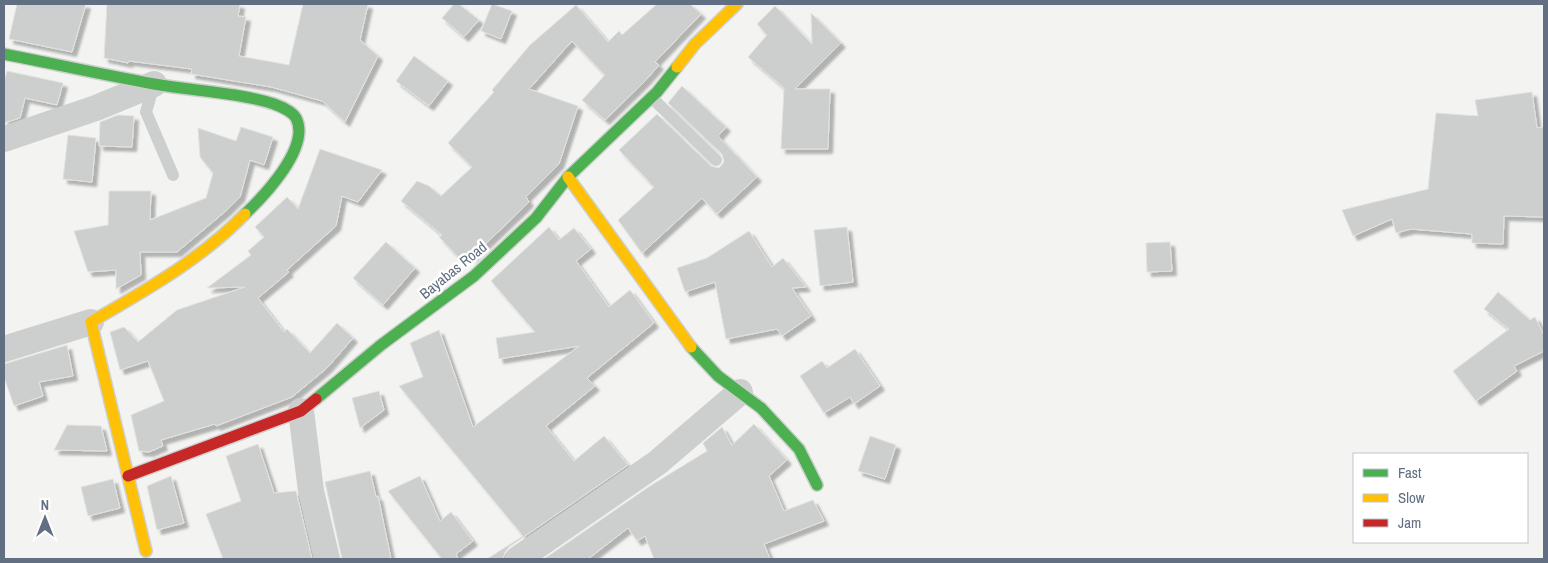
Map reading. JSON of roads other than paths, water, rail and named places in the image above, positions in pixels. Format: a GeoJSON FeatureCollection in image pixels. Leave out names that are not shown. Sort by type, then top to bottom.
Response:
{"type":"FeatureCollection","features":[{"type":"Feature","properties":{"kind":"street","name":"Bayabas Road"},"geometry":{"type":"LineString","coordinates":[[128,476],[301,410],[381,345],[474,276],[536,218],[568,177],[651,97],[695,44],[737,4]]}},
{"type":"Feature","properties":{"kind":"street"},"geometry":{"type":"LineString","coordinates":[[4,54],[154,84],[274,104],[297,120],[299,132],[293,155],[266,192],[212,245],[162,280],[91,322],[4,350]]}},
{"type":"Feature","properties":{"kind":"street"},"geometry":{"type":"LineString","coordinates":[[4,139],[96,108],[154,84]]}},
{"type":"Feature","properties":{"kind":"street"},"geometry":{"type":"LineString","coordinates":[[568,177],[686,342],[718,376],[761,408],[799,449],[817,485]]}},
{"type":"Feature","properties":{"kind":"street"},"geometry":{"type":"LineString","coordinates":[[91,322],[110,387],[128,476],[146,551]]}},
{"type":"Feature","properties":{"kind":"street"},"geometry":{"type":"LineString","coordinates":[[518,559],[657,463],[740,392]]}},
{"type":"Feature","properties":{"kind":"street"},"geometry":{"type":"LineString","coordinates":[[301,410],[311,490],[327,559]]}},
{"type":"Feature","properties":{"kind":"lane"},"geometry":{"type":"LineString","coordinates":[[154,84],[146,112],[173,175]]}},
{"type":"Feature","properties":{"kind":"lane"},"geometry":{"type":"LineString","coordinates":[[651,97],[716,160]]}}]}
